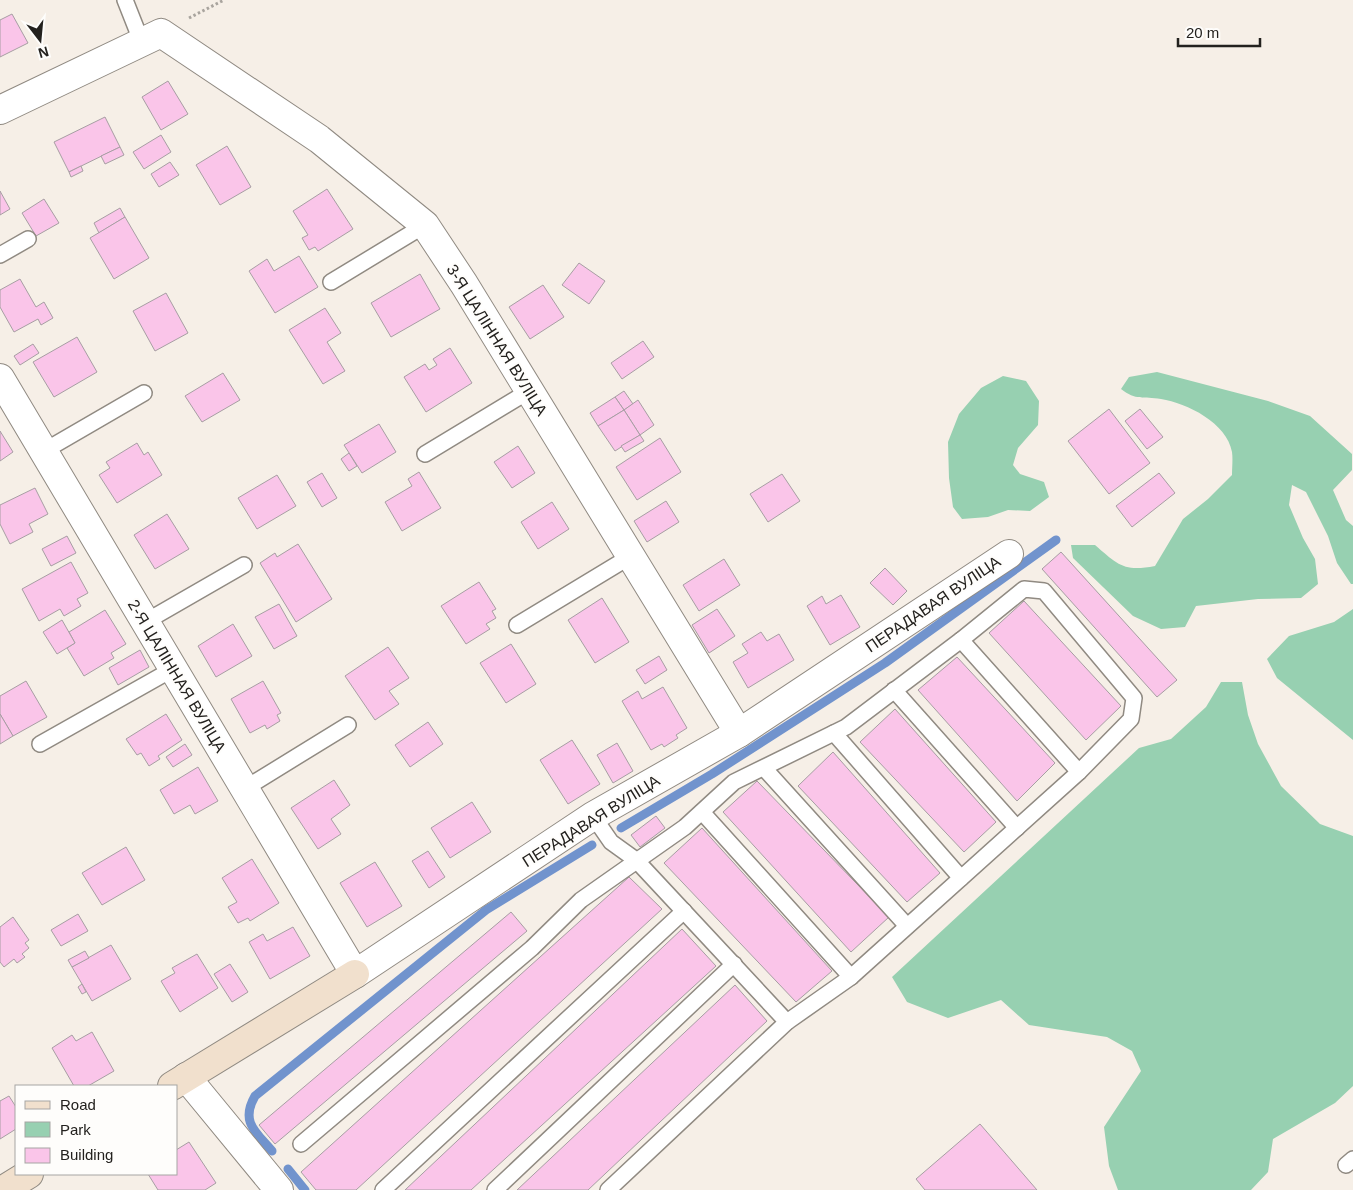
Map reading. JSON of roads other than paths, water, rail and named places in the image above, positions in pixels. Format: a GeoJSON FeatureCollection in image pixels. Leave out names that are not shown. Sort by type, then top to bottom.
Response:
{"type":"FeatureCollection","features":[{"type":"Feature","properties":{"kind":"street"},"geometry":{"type":"LineString","coordinates":[[0,110],[152,38]]}},
{"type":"Feature","properties":{"kind":"street","name":"3-Я ЦАЛІННАЯ ВУЛІЦА"},"geometry":{"type":"LineString","coordinates":[[152,38],[319,140],[425,225],[739,733]]}},
{"type":"Feature","properties":{"kind":"street","name":"2-Я ЦАЛІННАЯ ВУЛІЦА"},"geometry":{"type":"LineString","coordinates":[[0,378],[354,974]]}},
{"type":"Feature","properties":{"kind":"street","name":"ПЕРАДАВАЯ ВУЛІЦА"},"geometry":{"type":"LineString","coordinates":[[179,1082],[354,974],[593,816],[739,733],[1009,554]]}},
{"type":"Feature","properties":{"kind":"street"},"geometry":{"type":"LineString","coordinates":[[179,1082],[279,1190]]}},
{"type":"Feature","properties":{"kind":"street"},"geometry":{"type":"LineString","coordinates":[[3,1190],[27,1175]]}},
{"type":"Feature","properties":{"kind":"lane"},"geometry":{"type":"LineString","coordinates":[[124,0],[152,38]]}},
{"type":"Feature","properties":{"kind":"lane"},"geometry":{"type":"LineString","coordinates":[[330,282],[425,225]]}},
{"type":"Feature","properties":{"kind":"lane"},"geometry":{"type":"LineString","coordinates":[[0,255],[28,239]]}},
{"type":"Feature","properties":{"kind":"lane"},"geometry":{"type":"LineString","coordinates":[[425,454],[529,391]]}},
{"type":"Feature","properties":{"kind":"lane"},"geometry":{"type":"LineString","coordinates":[[44,450],[144,393]]}},
{"type":"Feature","properties":{"kind":"lane"},"geometry":{"type":"LineString","coordinates":[[517,626],[631,556]]}},
{"type":"Feature","properties":{"kind":"lane"},"geometry":{"type":"LineString","coordinates":[[146,622],[244,565]]}},
{"type":"Feature","properties":{"kind":"lane"},"geometry":{"type":"LineString","coordinates":[[301,1144],[532,948],[580,900],[685,827],[734,782],[846,727],[961,640],[1024,589],[1044,591],[1134,698],[1130,719],[1079,772],[1017,828],[851,977],[787,1022],[608,1190]]}},
{"type":"Feature","properties":{"kind":"lane"},"geometry":{"type":"LineString","coordinates":[[961,640],[1079,772]]}},
{"type":"Feature","properties":{"kind":"lane"},"geometry":{"type":"LineString","coordinates":[[40,744],[174,669]]}},
{"type":"Feature","properties":{"kind":"lane"},"geometry":{"type":"LineString","coordinates":[[894,690],[1017,828]]}},
{"type":"Feature","properties":{"kind":"lane"},"geometry":{"type":"LineString","coordinates":[[244,789],[348,725]]}},
{"type":"Feature","properties":{"kind":"lane"},"geometry":{"type":"LineString","coordinates":[[834,733],[961,878]]}},
{"type":"Feature","properties":{"kind":"lane"},"geometry":{"type":"LineString","coordinates":[[764,768],[907,926]]}},
{"type":"Feature","properties":{"kind":"lane"},"geometry":{"type":"LineString","coordinates":[[702,812],[851,977]]}},
{"type":"Feature","properties":{"kind":"lane"},"geometry":{"type":"LineString","coordinates":[[593,816],[612,842],[636,860],[787,1022]]}},
{"type":"Feature","properties":{"kind":"lane"},"geometry":{"type":"LineString","coordinates":[[383,1190],[684,911]]}},
{"type":"Feature","properties":{"kind":"lane"},"geometry":{"type":"LineString","coordinates":[[495,1190],[734,964]]}},
{"type":"Feature","properties":{"kind":"waterway"},"geometry":{"type":"LineString","coordinates":[[621,828],[712,774],[885,663],[1056,540]]}},
{"type":"Feature","properties":{"kind":"waterway"},"geometry":{"type":"LineString","coordinates":[[272,1151],[256,1132],[250,1120],[249,1113],[255,1096],[486,910],[592,845]]}},
{"type":"Feature","properties":{"kind":"waterway"},"geometry":{"type":"LineString","coordinates":[[288,1169],[305,1190]]}}]}
